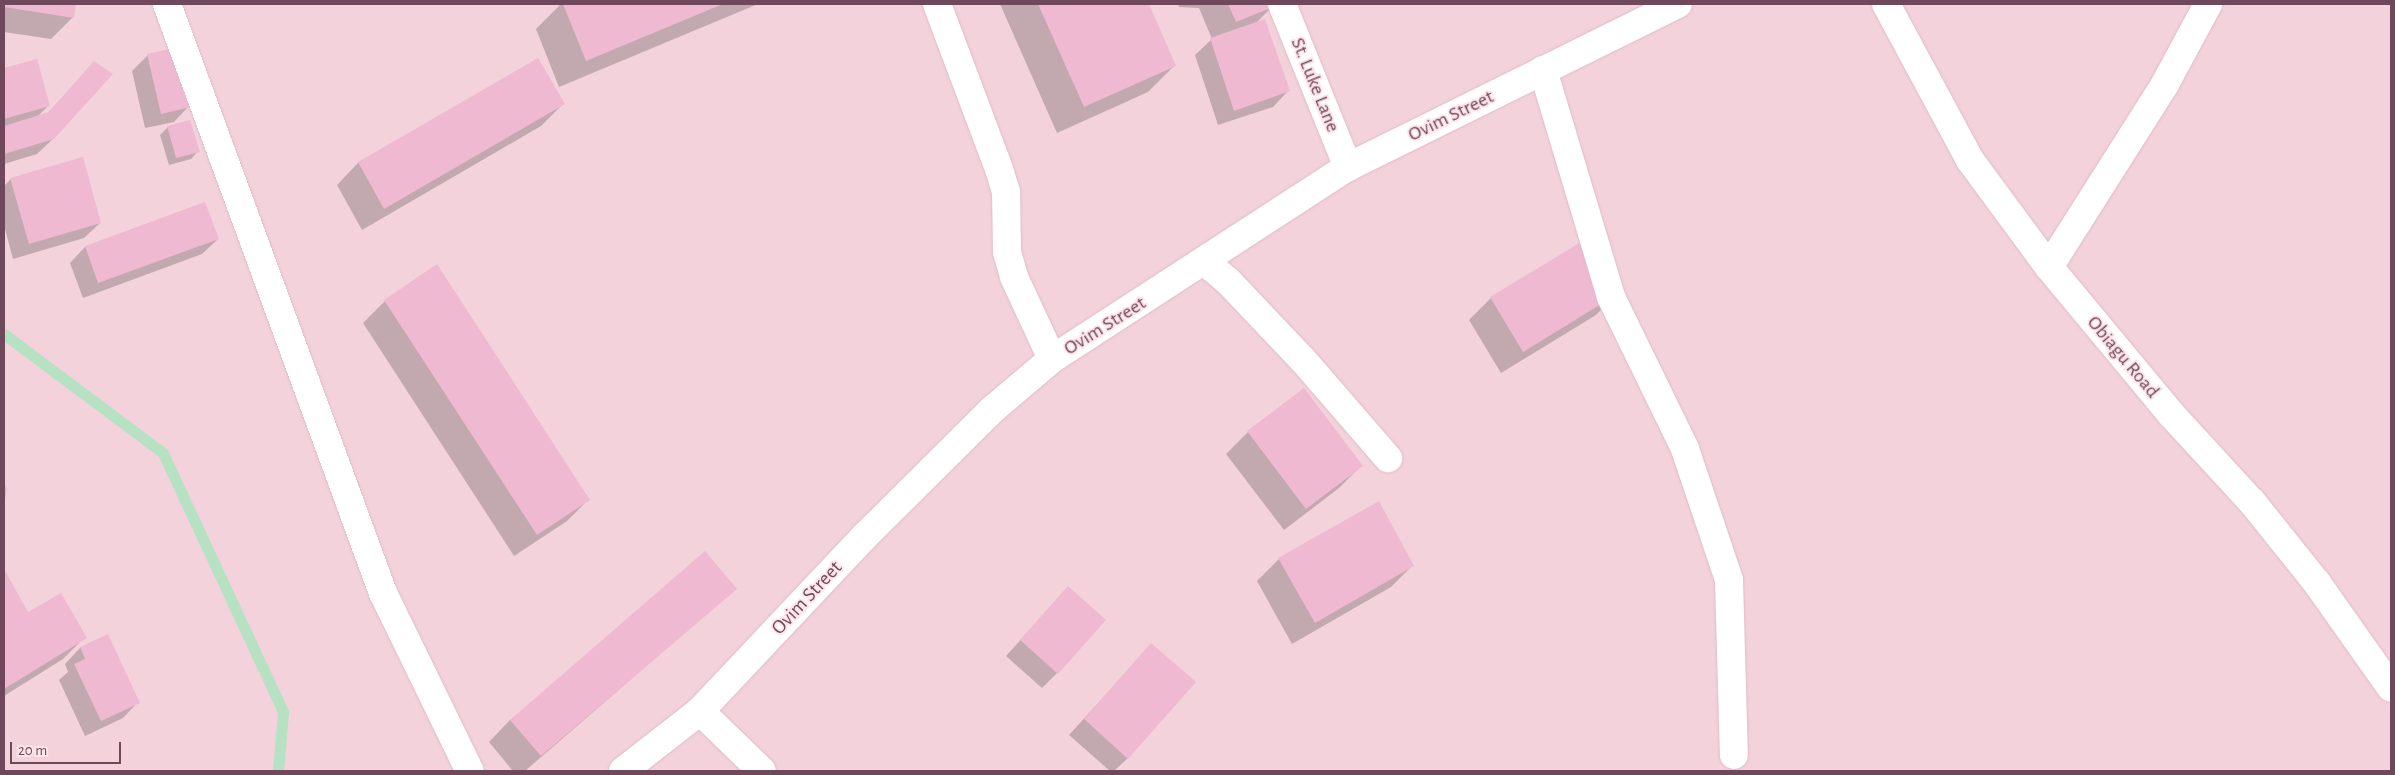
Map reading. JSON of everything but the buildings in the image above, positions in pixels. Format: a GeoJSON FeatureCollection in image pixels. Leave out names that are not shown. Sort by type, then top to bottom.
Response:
{"type":"FeatureCollection","features":[{"type":"Feature","properties":{"kind":"street"},"geometry":{"type":"LineString","coordinates":[[937,4],[1000,169],[1006,192],[1007,252],[1014,277],[1052,359]]}},
{"type":"Feature","properties":{"kind":"street","name":"St. Luke Lane"},"geometry":{"type":"LineString","coordinates":[[1282,4],[1348,167]]}},
{"type":"Feature","properties":{"kind":"street","name":"Ovim Street"},"geometry":{"type":"LineString","coordinates":[[623,771],[700,710],[865,536],[993,409],[1052,359],[1348,167],[1678,4]]}},
{"type":"Feature","properties":{"kind":"street","name":"Obiagu Road"},"geometry":{"type":"LineString","coordinates":[[1886,4],[1970,160],[2049,267],[2172,414],[2252,502],[2387,675]]}},
{"type":"Feature","properties":{"kind":"street"},"geometry":{"type":"LineString","coordinates":[[2049,267],[2165,84],[2208,4]]}},
{"type":"Feature","properties":{"kind":"street"},"geometry":{"type":"LineString","coordinates":[[167,6],[383,593],[470,771]]}},
{"type":"Feature","properties":{"kind":"street"},"geometry":{"type":"LineString","coordinates":[[1543,70],[1611,297],[1685,449],[1728,580],[1734,755]]}},
{"type":"Feature","properties":{"kind":"street"},"geometry":{"type":"LineString","coordinates":[[1204,261],[1227,280],[1303,360],[1388,458]]}},
{"type":"Feature","properties":{"kind":"street"},"geometry":{"type":"LineString","coordinates":[[700,710],[762,771]]}},
{"type":"Feature","properties":{"kind":"shaded area"},"geometry":{"type":"Polygon","coordinates":[[[4,4],[2391,4],[2391,771],[4,771],[4,4]]]}},
{"type":"Feature","properties":{"kind":"waterway"},"geometry":{"type":"LineString","coordinates":[[4,334],[163,453],[283,712],[278,771]]}}]}
